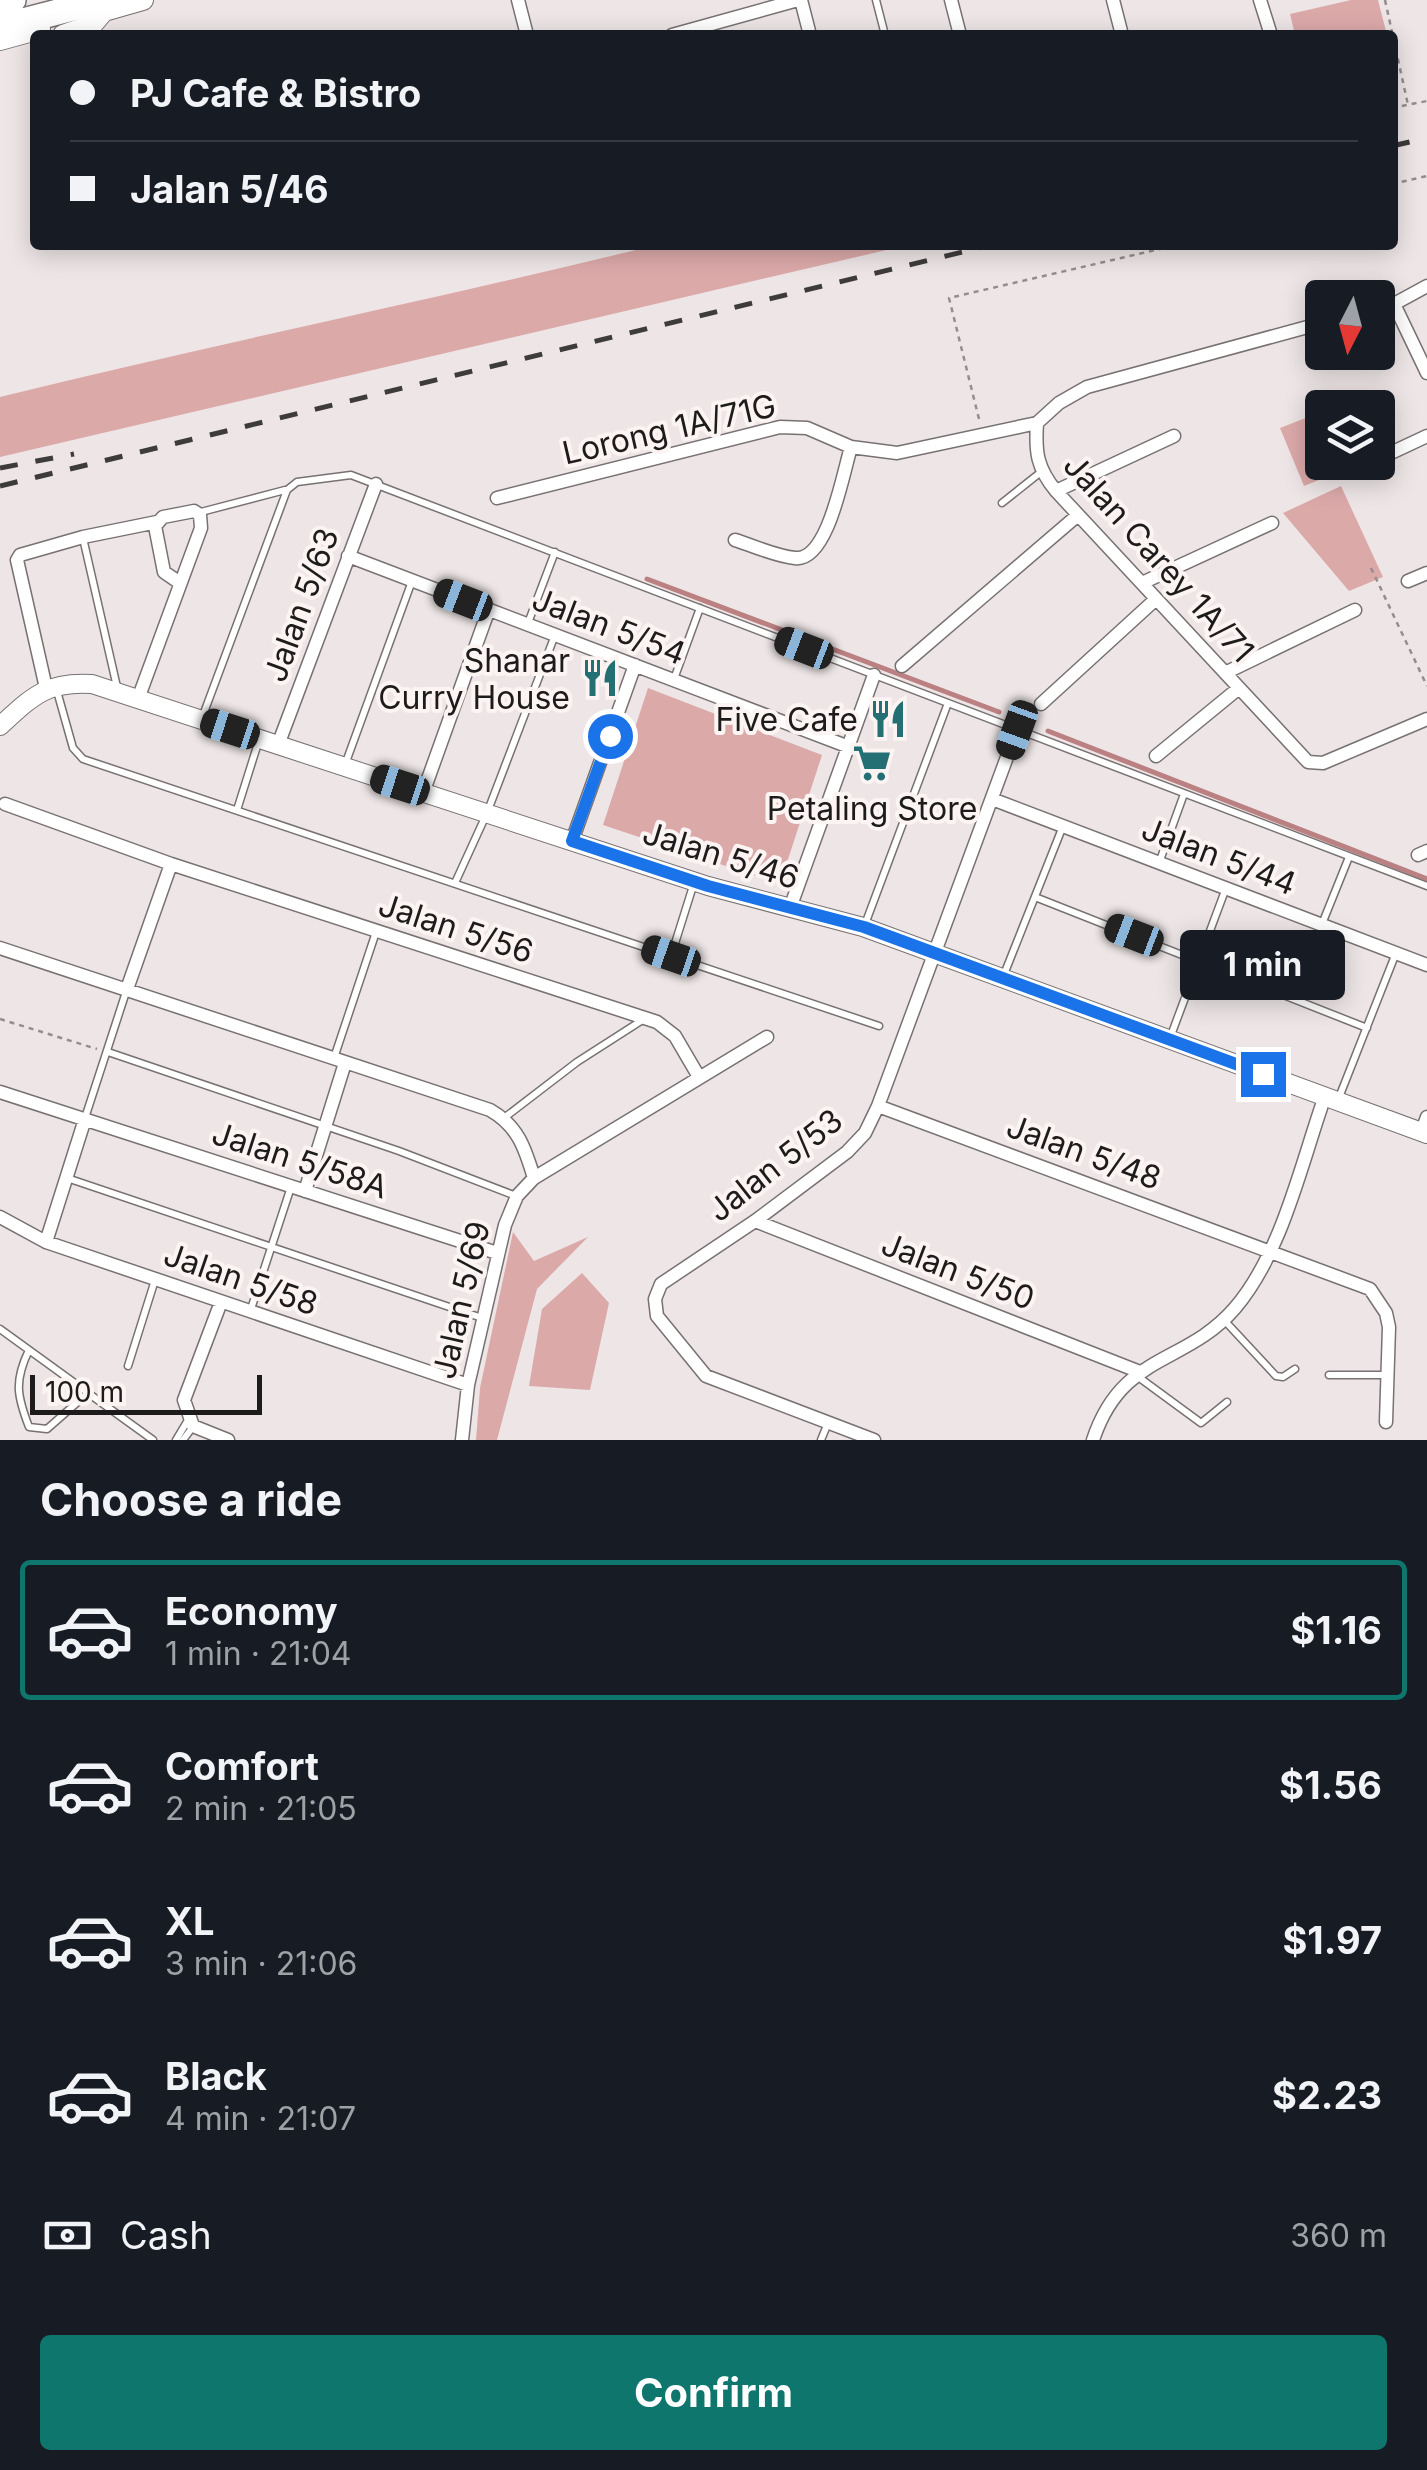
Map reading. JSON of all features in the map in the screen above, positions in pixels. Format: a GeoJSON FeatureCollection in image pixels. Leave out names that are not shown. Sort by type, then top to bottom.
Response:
{"type":"FeatureCollection","features":[{"type":"Feature","properties":{"kind":"highway"},"geometry":{"type":"LineString","coordinates":[[0,3],[12,0]]}},
{"type":"Feature","properties":{"kind":"highway"},"geometry":{"type":"LineString","coordinates":[[0,27],[104,5]]}},
{"type":"Feature","properties":{"kind":"main road"},"geometry":{"type":"LineString","coordinates":[[0,40],[104,5],[142,0]]}},
{"type":"Feature","properties":{"kind":"main road"},"geometry":{"type":"LineString","coordinates":[[78,30],[92,25],[104,5]]}},
{"type":"Feature","properties":{"kind":"main road"},"geometry":{"type":"LineString","coordinates":[[0,54],[30,45]]}},
{"type":"Feature","properties":{"kind":"street"},"geometry":{"type":"LineString","coordinates":[[518,0],[526,30]]}},
{"type":"Feature","properties":{"kind":"street"},"geometry":{"type":"LineString","coordinates":[[690,30],[799,0],[808,30]]}},
{"type":"Feature","properties":{"kind":"street"},"geometry":{"type":"LineString","coordinates":[[951,0],[959,30]]}},
{"type":"Feature","properties":{"kind":"street"},"geometry":{"type":"LineString","coordinates":[[1113,0],[1121,30]]}},
{"type":"Feature","properties":{"kind":"street"},"geometry":{"type":"LineString","coordinates":[[1260,0],[1269,30]]}},
{"type":"Feature","properties":{"kind":"street"},"geometry":{"type":"LineString","coordinates":[[1395,303],[1427,286]]}},
{"type":"Feature","properties":{"kind":"street"},"geometry":{"type":"LineString","coordinates":[[1395,306],[1427,373]]}},
{"type":"Feature","properties":{"kind":"street","name":"Jalan Carey 1A/71"},"geometry":{"type":"LineString","coordinates":[[1305,328],[1087,386],[1059,403],[1037,424],[1035,454],[1041,472],[1056,491],[1312,764],[1427,719]]}},
{"type":"Feature","properties":{"kind":"street","name":"Lorong 1A/71G"},"geometry":{"type":"LineString","coordinates":[[496,498],[780,427],[807,428],[851,448],[897,452],[1037,424]]}},
{"type":"Feature","properties":{"kind":"street"},"geometry":{"type":"LineString","coordinates":[[1056,491],[1174,436]]}},
{"type":"Feature","properties":{"kind":"street"},"geometry":{"type":"LineString","coordinates":[[1395,451],[1427,436]]}},
{"type":"Feature","properties":{"kind":"street"},"geometry":{"type":"LineString","coordinates":[[735,540],[798,559],[812,555],[823,541],[851,448]]}},
{"type":"Feature","properties":{"kind":"street","name":"Jalan 5/63"},"geometry":{"type":"LineString","coordinates":[[278,745],[376,484]]}},
{"type":"Feature","properties":{"kind":"street"},"geometry":{"type":"LineString","coordinates":[[0,726],[32,696],[51,687],[17,560],[20,554],[157,522],[186,511],[198,512],[200,528],[138,699]]}},
{"type":"Feature","properties":{"kind":"street"},"geometry":{"type":"LineString","coordinates":[[902,666],[1078,515]]}},
{"type":"Feature","properties":{"kind":"street"},"geometry":{"type":"LineString","coordinates":[[157,522],[155,533],[162,568],[166,576],[180,583]]}},
{"type":"Feature","properties":{"kind":"street"},"geometry":{"type":"LineString","coordinates":[[1142,584],[1272,523]]}},
{"type":"Feature","properties":{"kind":"street","name":"Jalan 5/54"},"geometry":{"type":"LineString","coordinates":[[348,556],[849,747]]}},
{"type":"Feature","properties":{"kind":"street"},"geometry":{"type":"LineString","coordinates":[[1408,581],[1427,573]]}},
{"type":"Feature","properties":{"kind":"street"},"geometry":{"type":"LineString","coordinates":[[1040,704],[1156,599]]}},
{"type":"Feature","properties":{"kind":"street"},"geometry":{"type":"LineString","coordinates":[[424,792],[489,609]]}},
{"type":"Feature","properties":{"kind":"street"},"geometry":{"type":"LineString","coordinates":[[1225,674],[1355,610]]}},
{"type":"Feature","properties":{"kind":"street"},"geometry":{"type":"LineString","coordinates":[[572,841],[635,665]]}},
{"type":"Feature","properties":{"kind":"street"},"geometry":{"type":"LineString","coordinates":[[790,908],[874,675]]}},
{"type":"Feature","properties":{"kind":"street","name":"Jalan 5/46"},"geometry":{"type":"LineString","coordinates":[[51,687],[90,683],[695,881],[864,927],[1331,1098],[1425,1128]]}},
{"type":"Feature","properties":{"kind":"street"},"geometry":{"type":"LineString","coordinates":[[1156,756],[1239,688]]}},
{"type":"Feature","properties":{"kind":"street","name":"Jalan 5/53"},"geometry":{"type":"LineString","coordinates":[[828,1423],[706,1376],[657,1316],[655,1299],[661,1284],[755,1221],[858,1142],[878,1106],[1017,730]]}},
{"type":"Feature","properties":{"kind":"street","name":"Jalan 5/44"},"geometry":{"type":"LineString","coordinates":[[992,799],[1427,965]]}},
{"type":"Feature","properties":{"kind":"street","name":"Jalan 5/56"},"geometry":{"type":"LineString","coordinates":[[5,804],[171,864],[645,1018],[675,1036],[699,1078]]}},
{"type":"Feature","properties":{"kind":"street"},"geometry":{"type":"LineString","coordinates":[[127,989],[171,864]]}},
{"type":"Feature","properties":{"kind":"street"},"geometry":{"type":"LineString","coordinates":[[0,948],[490,1110],[504,1118],[523,1143],[534,1178],[766,1037]]}},
{"type":"Feature","properties":{"kind":"street"},"geometry":{"type":"LineString","coordinates":[[298,1188],[325,1127],[339,1061]]}},
{"type":"Feature","properties":{"kind":"street","name":"Jalan 5/58A"},"geometry":{"type":"LineString","coordinates":[[0,1092],[498,1253]]}},
{"type":"Feature","properties":{"kind":"street"},"geometry":{"type":"LineString","coordinates":[[1092,1440],[1108,1403],[1138,1374],[1223,1319],[1250,1290],[1271,1250],[1331,1098]]}},
{"type":"Feature","properties":{"kind":"street","name":"Jalan 5/48"},"geometry":{"type":"LineString","coordinates":[[878,1106],[1370,1289],[1386,1313],[1386,1422]]}},
{"type":"Feature","properties":{"kind":"street"},"geometry":{"type":"LineString","coordinates":[[46,1242],[85,1119]]}},
{"type":"Feature","properties":{"kind":"street","name":"Jalan 5/69"},"geometry":{"type":"LineString","coordinates":[[462,1440],[468,1385],[498,1253],[517,1196],[534,1178]]}},
{"type":"Feature","properties":{"kind":"street","name":"Jalan 5/58"},"geometry":{"type":"LineString","coordinates":[[0,1217],[46,1242],[468,1385]]}},
{"type":"Feature","properties":{"kind":"street","name":"Jalan 5/50"},"geometry":{"type":"LineString","coordinates":[[755,1221],[1138,1374]]}},
{"type":"Feature","properties":{"kind":"street"},"geometry":{"type":"LineString","coordinates":[[221,1302],[184,1400],[192,1422],[228,1440]]}},
{"type":"Feature","properties":{"kind":"street"},"geometry":{"type":"LineString","coordinates":[[828,1423],[874,1440]]}},
{"type":"Feature","properties":{"kind":"lane"},"geometry":{"type":"LineString","coordinates":[[876,0],[885,30]]}},
{"type":"Feature","properties":{"kind":"lane"},"geometry":{"type":"LineString","coordinates":[[726,20],[728,30]]}},
{"type":"Feature","properties":{"kind":"lane"},"geometry":{"type":"LineString","coordinates":[[1002,503],[1041,472]]}},
{"type":"Feature","properties":{"kind":"lane"},"geometry":{"type":"LineString","coordinates":[[198,512],[286,490],[297,482],[348,475],[1427,886]]}},
{"type":"Feature","properties":{"kind":"lane"},"geometry":{"type":"LineString","coordinates":[[201,720],[286,490]]}},
{"type":"Feature","properties":{"kind":"lane"},"geometry":{"type":"LineString","coordinates":[[83,537],[118,692]]}},
{"type":"Feature","properties":{"kind":"lane"},"geometry":{"type":"LineString","coordinates":[[528,624],[555,552]]}},
{"type":"Feature","properties":{"kind":"lane"},"geometry":{"type":"LineString","coordinates":[[345,766],[412,580]]}},
{"type":"Feature","properties":{"kind":"lane"},"geometry":{"type":"LineString","coordinates":[[673,680],[700,608]]}},
{"type":"Feature","properties":{"kind":"lane"},"geometry":{"type":"LineString","coordinates":[[455,883],[487,813],[555,635]]}},
{"type":"Feature","properties":{"kind":"lane"},"geometry":{"type":"LineString","coordinates":[[51,687],[72,748],[80,758],[879,1026]]}},
{"type":"Feature","properties":{"kind":"lane"},"geometry":{"type":"LineString","coordinates":[[864,927],[948,703]]}},
{"type":"Feature","properties":{"kind":"lane"},"geometry":{"type":"LineString","coordinates":[[236,810],[260,738]]}},
{"type":"Feature","properties":{"kind":"lane"},"geometry":{"type":"LineString","coordinates":[[1159,862],[1184,794]]}},
{"type":"Feature","properties":{"kind":"lane"},"geometry":{"type":"LineString","coordinates":[[1003,978],[1063,826]]}},
{"type":"Feature","properties":{"kind":"lane"},"geometry":{"type":"LineString","coordinates":[[1322,925],[1349,857]]}},
{"type":"Feature","properties":{"kind":"lane"},"geometry":{"type":"LineString","coordinates":[[671,956],[695,881]]}},
{"type":"Feature","properties":{"kind":"lane"},"geometry":{"type":"LineString","coordinates":[[1170,1040],[1226,888]]}},
{"type":"Feature","properties":{"kind":"lane"},"geometry":{"type":"LineString","coordinates":[[1035,896],[1366,1028]]}},
{"type":"Feature","properties":{"kind":"lane"},"geometry":{"type":"LineString","coordinates":[[339,1061],[376,931]]}},
{"type":"Feature","properties":{"kind":"lane"},"geometry":{"type":"LineString","coordinates":[[1331,1098],[1366,1028],[1396,954]]}},
{"type":"Feature","properties":{"kind":"lane"},"geometry":{"type":"LineString","coordinates":[[85,1119],[127,989]]}},
{"type":"Feature","properties":{"kind":"lane"},"geometry":{"type":"LineString","coordinates":[[504,1118],[577,1062],[645,1018]]}},
{"type":"Feature","properties":{"kind":"lane"},"geometry":{"type":"LineString","coordinates":[[108,1052],[517,1196]]}},
{"type":"Feature","properties":{"kind":"lane"},"geometry":{"type":"LineString","coordinates":[[66,1178],[483,1318]]}},
{"type":"Feature","properties":{"kind":"lane"},"geometry":{"type":"LineString","coordinates":[[250,1312],[271,1246],[298,1188]]}},
{"type":"Feature","properties":{"kind":"lane"},"geometry":{"type":"LineString","coordinates":[[128,1366],[156,1279]]}},
{"type":"Feature","properties":{"kind":"lane"},"geometry":{"type":"LineString","coordinates":[[1223,1319],[1276,1376],[1283,1378],[1296,1369]]}},
{"type":"Feature","properties":{"kind":"lane"},"geometry":{"type":"LineString","coordinates":[[0,1329],[152,1440]]}},
{"type":"Feature","properties":{"kind":"lane"},"geometry":{"type":"LineString","coordinates":[[29,1350],[18,1373],[20,1402],[29,1427],[47,1429],[88,1393]]}},
{"type":"Feature","properties":{"kind":"lane"},"geometry":{"type":"LineString","coordinates":[[1138,1374],[1201,1423],[1227,1402]]}},
{"type":"Feature","properties":{"kind":"lane"},"geometry":{"type":"LineString","coordinates":[[1329,1375],[1388,1375]]}},
{"type":"Feature","properties":{"kind":"lane"},"geometry":{"type":"LineString","coordinates":[[176,1440],[192,1422]]}},
{"type":"Feature","properties":{"kind":"lane"},"geometry":{"type":"LineString","coordinates":[[184,1440],[192,1422]]}},
{"type":"Feature","properties":{"kind":"lane"},"geometry":{"type":"LineString","coordinates":[[821,1440],[828,1423]]}},
{"type":"Feature","properties":{"kind":"path"},"geometry":{"type":"LineString","coordinates":[[1386,0],[1392,30]]}},
{"type":"Feature","properties":{"kind":"path"},"geometry":{"type":"LineString","coordinates":[[1398,57],[1408,105]]}},
{"type":"Feature","properties":{"kind":"path"},"geometry":{"type":"LineString","coordinates":[[1398,107],[1427,101]]}},
{"type":"Feature","properties":{"kind":"path"},"geometry":{"type":"LineString","coordinates":[[1398,183],[1427,176]]}},
{"type":"Feature","properties":{"kind":"path"},"geometry":{"type":"LineString","coordinates":[[983,435],[948,298],[1155,250]]}},
{"type":"Feature","properties":{"kind":"path"},"geometry":{"type":"LineString","coordinates":[[1371,568],[1427,686]]}},
{"type":"Feature","properties":{"kind":"path"},"geometry":{"type":"LineString","coordinates":[[0,1019],[108,1052]]}},
{"type":"Feature","properties":{"kind":"shaded area"},"geometry":{"type":"Polygon","coordinates":[[[1351,0],[1378,0],[1386,30],[1294,30],[1290,14],[1351,0]]]}},
{"type":"Feature","properties":{"kind":"shaded area"},"geometry":{"type":"Polygon","coordinates":[[[635,250],[887,250],[0,457],[0,397],[635,250]]]}},
{"type":"Feature","properties":{"kind":"shaded area"},"geometry":{"type":"Polygon","coordinates":[[[1305,418],[1305,480],[1319,480],[1304,486],[1280,428],[1305,418]]]}},
{"type":"Feature","properties":{"kind":"shaded area"},"geometry":{"type":"Polygon","coordinates":[[[1341,486],[1383,577],[1349,591],[1283,513],[1341,486]]]}},
{"type":"Feature","properties":{"kind":"shaded area"},"geometry":{"type":"Polygon","coordinates":[[[648,688],[822,755],[780,884],[603,825],[648,688]]]}},
{"type":"Feature","properties":{"kind":"shaded area"},"geometry":{"type":"Polygon","coordinates":[[[513,1232],[534,1261],[588,1237],[537,1289],[497,1440],[476,1440],[480,1388],[513,1232]]]}},
{"type":"Feature","properties":{"kind":"shaded area"},"geometry":{"type":"Polygon","coordinates":[[[582,1273],[609,1303],[590,1390],[529,1386],[542,1309],[582,1273]]]}},
{"type":"Feature","properties":{"kind":"waterway"},"geometry":{"type":"LineString","coordinates":[[647,579],[999,712]]}},
{"type":"Feature","properties":{"kind":"waterway"},"geometry":{"type":"LineString","coordinates":[[1048,731],[1427,879]]}},
{"type":"Feature","properties":{"kind":"railway"},"geometry":{"type":"LineString","coordinates":[[1398,145],[1427,138]]}},
{"type":"Feature","properties":{"kind":"railway"},"geometry":{"type":"LineString","coordinates":[[0,486],[970,250]]}},
{"type":"Feature","properties":{"kind":"railway"},"geometry":{"type":"LineString","coordinates":[[0,468],[74,454]]}},
{"type":"Feature","properties":{"kind":"place","name":"Shanar Curry House"},"geometry":{"type":"Point","coordinates":[600,678]}},
{"type":"Feature","properties":{"kind":"place","name":"Five Cafe"},"geometry":{"type":"Point","coordinates":[888,719]}},
{"type":"Feature","properties":{"kind":"place","name":"Petaling Store"},"geometry":{"type":"Point","coordinates":[872,763]}},
{"type":"Feature","properties":{"kind":"route"},"geometry":{"type":"LineString","coordinates":[[610,736],[572,841],[708,886],[864,927],[1263,1074]]}}]}
